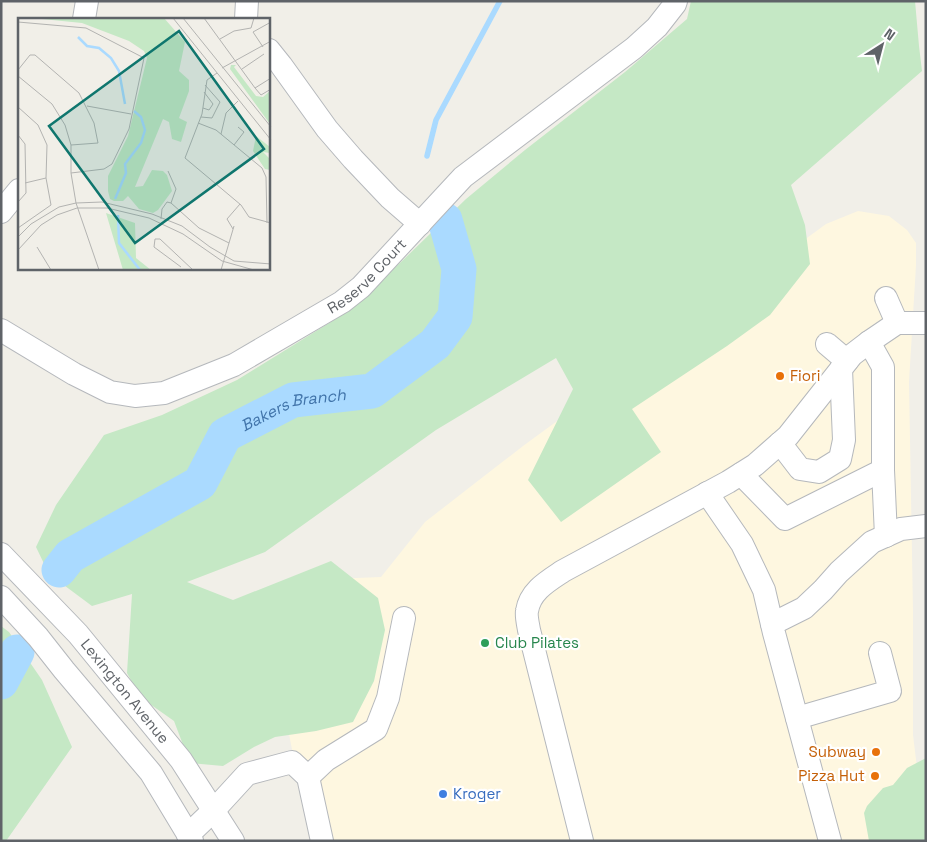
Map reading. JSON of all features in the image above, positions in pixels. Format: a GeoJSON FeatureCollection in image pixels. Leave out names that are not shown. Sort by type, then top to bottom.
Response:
{"type":"FeatureCollection","features":[{"type":"Feature","properties":{"kind":"street"},"geometry":{"type":"LineString","coordinates":[[84,18],[87,1]]}},
{"type":"Feature","properties":{"kind":"street"},"geometry":{"type":"LineString","coordinates":[[246,18],[247,1]]}},
{"type":"Feature","properties":{"kind":"street","name":"Reserve Court"},"geometry":{"type":"LineString","coordinates":[[1,330],[74,374],[110,392],[135,396],[164,393],[234,365],[342,302],[361,287],[463,178],[634,48],[657,27],[676,1]]}},
{"type":"Feature","properties":{"kind":"street"},"geometry":{"type":"LineString","coordinates":[[270,51],[327,130],[390,198],[420,224]]}},
{"type":"Feature","properties":{"kind":"street"},"geometry":{"type":"LineString","coordinates":[[1,212],[18,191]]}},
{"type":"Feature","properties":{"kind":"street"},"geometry":{"type":"LineString","coordinates":[[886,298],[897,323]]}},
{"type":"Feature","properties":{"kind":"street"},"geometry":{"type":"LineString","coordinates":[[582,841],[529,630],[527,611],[532,597],[541,586],[563,571],[728,482],[755,465],[788,436],[852,355],[897,323],[926,323]]}},
{"type":"Feature","properties":{"kind":"street"},"geometry":{"type":"LineString","coordinates":[[869,342],[883,367],[883,470],[886,536]]}},
{"type":"Feature","properties":{"kind":"street"},"geometry":{"type":"LineString","coordinates":[[780,443],[800,469],[819,472],[840,459],[844,440],[844,365],[828,344]]}},
{"type":"Feature","properties":{"kind":"street"},"geometry":{"type":"LineString","coordinates":[[741,474],[785,519],[883,470]]}},
{"type":"Feature","properties":{"kind":"street"},"geometry":{"type":"LineString","coordinates":[[707,493],[742,544],[764,590],[830,841]]}},
{"type":"Feature","properties":{"kind":"street"},"geometry":{"type":"LineString","coordinates":[[772,624],[804,608],[872,542],[901,529],[926,526]]}},
{"type":"Feature","properties":{"kind":"street","name":"Lexington Avenue"},"geometry":{"type":"LineString","coordinates":[[1,554],[78,634],[180,760],[233,841]]}},
{"type":"Feature","properties":{"kind":"street","name":"Lexington Avenue"},"geometry":{"type":"LineString","coordinates":[[1,597],[38,637],[151,773],[190,838]]}},
{"type":"Feature","properties":{"kind":"street"},"geometry":{"type":"LineString","coordinates":[[308,777],[326,760],[376,729],[388,698],[404,618]]}},
{"type":"Feature","properties":{"kind":"street"},"geometry":{"type":"LineString","coordinates":[[797,718],[890,691],[880,653]]}},
{"type":"Feature","properties":{"kind":"street"},"geometry":{"type":"LineString","coordinates":[[190,838],[248,774],[292,762],[308,777],[322,841]]}},
{"type":"Feature","properties":{"kind":"shaded area"},"geometry":{"type":"Polygon","coordinates":[[[858,211],[889,216],[907,230],[916,243],[909,382],[913,735],[926,841],[310,841],[278,678],[307,580],[381,577],[425,522],[523,446],[826,224],[858,211]]]}},
{"type":"Feature","properties":{"kind":"green space"},"geometry":{"type":"Polygon","coordinates":[[[691,1],[915,1],[922,71],[791,185],[805,225],[810,264],[770,315],[632,409],[661,452],[561,522],[528,480],[573,389],[556,358],[436,430],[265,552],[187,582],[233,600],[331,561],[378,598],[385,630],[374,681],[353,722],[316,731],[275,737],[223,766],[190,763],[174,721],[140,697],[127,673],[132,594],[92,606],[49,574],[36,547],[56,505],[104,435],[162,415],[237,380],[334,320],[401,262],[466,199],[625,72],[687,19],[691,1]]]}},
{"type":"Feature","properties":{"kind":"green space"},"geometry":{"type":"Polygon","coordinates":[[[1,626],[9,632],[42,680],[72,747],[6,841],[1,841],[1,626]]]}},
{"type":"Feature","properties":{"kind":"green space"},"geometry":{"type":"Polygon","coordinates":[[[926,758],[926,841],[869,841],[864,813],[867,806],[883,788],[893,785],[907,768],[926,758]]]}},
{"type":"Feature","properties":{"kind":"waterway","name":"Bakers Branch"},"geometry":{"type":"LineString","coordinates":[[427,156],[436,120],[500,1]]}},
{"type":"Feature","properties":{"kind":"waterway","name":"Bakers Branch"},"geometry":{"type":"LineString","coordinates":[[59,570],[70,556],[200,483],[225,435],[293,400],[372,391],[435,344],[455,317],[459,269],[445,220]]}},
{"type":"Feature","properties":{"kind":"waterway","name":"Bakers Branch"},"geometry":{"type":"LineString","coordinates":[[1,682],[17,652]]}},
{"type":"Feature","properties":{"kind":"place","name":"Fiori"},"geometry":{"type":"Point","coordinates":[780,376]}},
{"type":"Feature","properties":{"kind":"place","name":"Club Pilates"},"geometry":{"type":"Point","coordinates":[485,643]}},
{"type":"Feature","properties":{"kind":"place","name":"Subway"},"geometry":{"type":"Point","coordinates":[876,752]}},
{"type":"Feature","properties":{"kind":"place","name":"Pizza Hut"},"geometry":{"type":"Point","coordinates":[875,776]}},
{"type":"Feature","properties":{"kind":"place","name":"Kroger"},"geometry":{"type":"Point","coordinates":[443,794]}}]}
